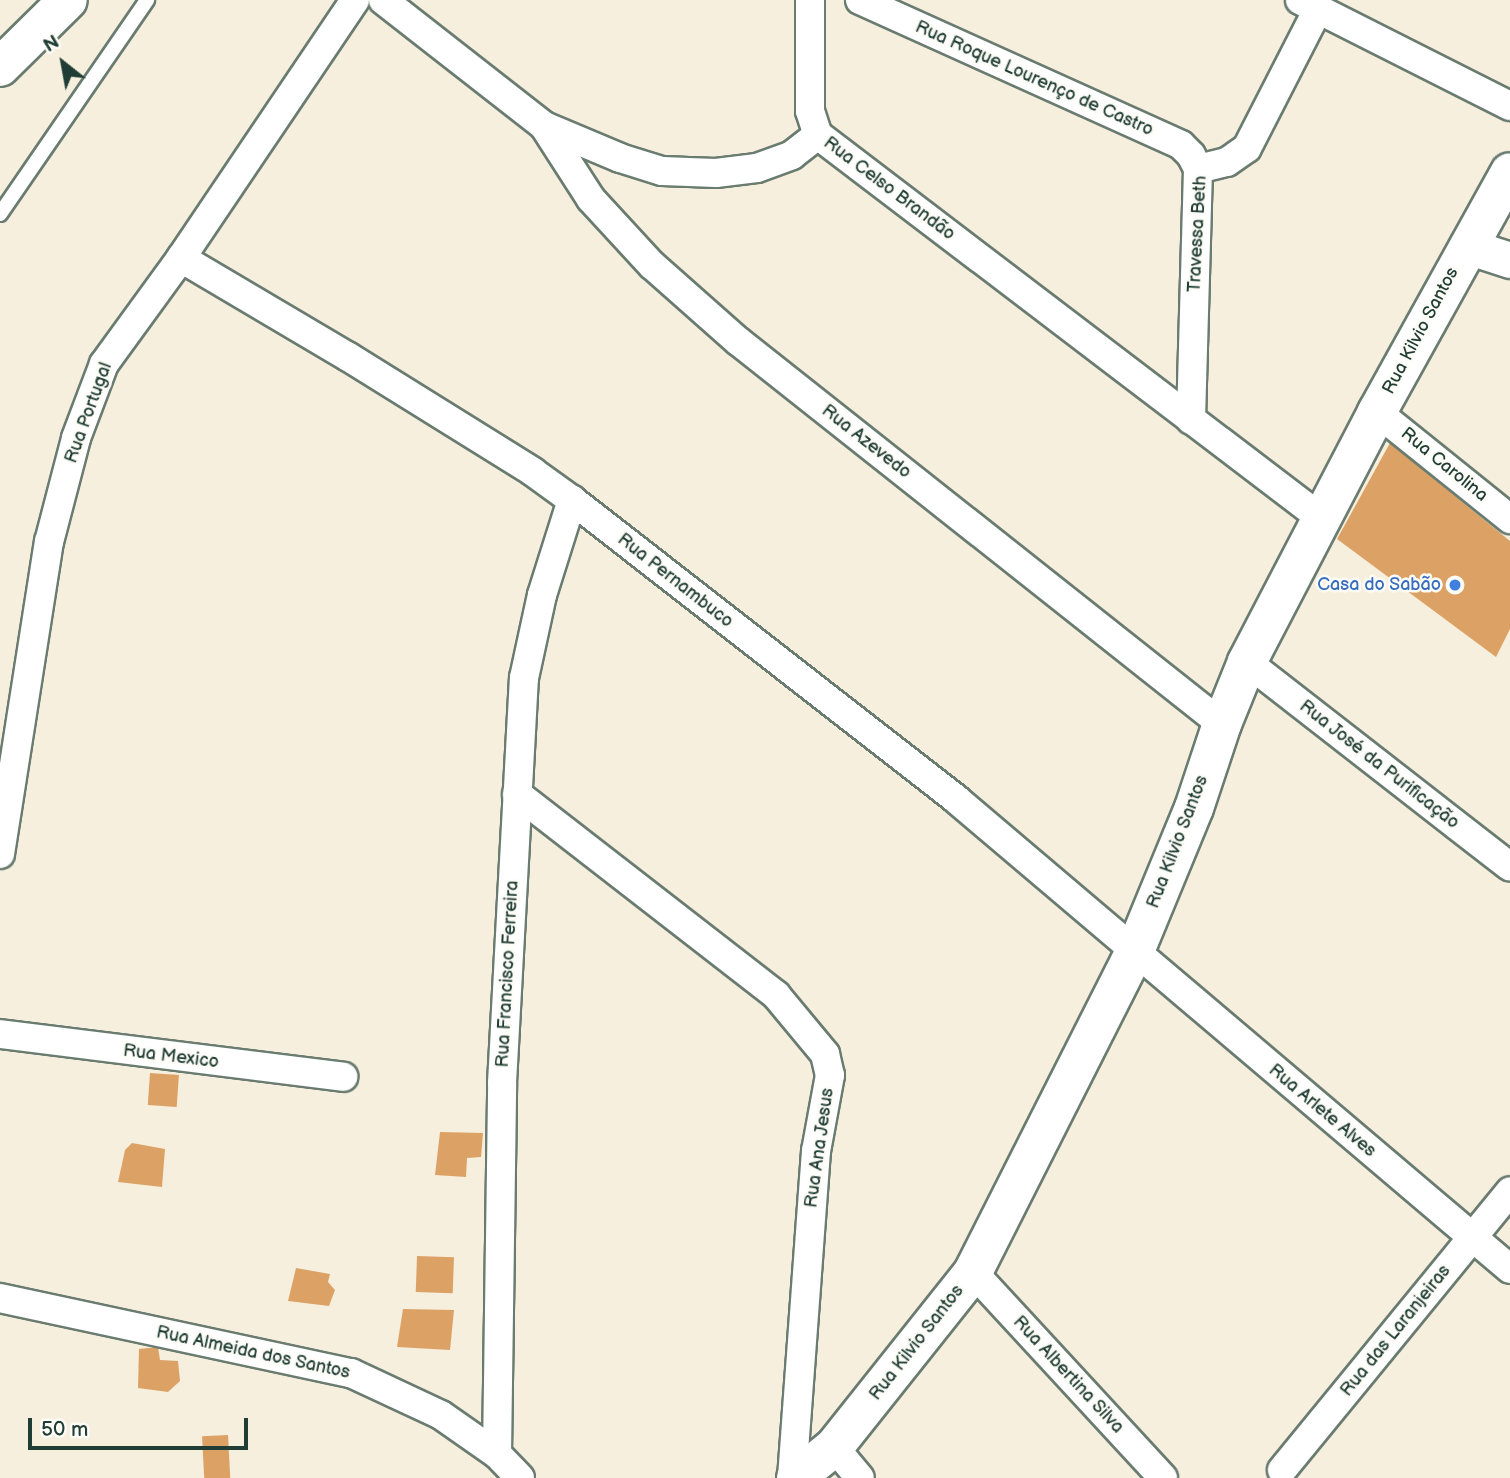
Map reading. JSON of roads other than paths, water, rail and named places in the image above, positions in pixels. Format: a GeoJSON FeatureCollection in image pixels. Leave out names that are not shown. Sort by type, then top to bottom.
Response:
{"type":"FeatureCollection","features":[{"type":"Feature","properties":{"kind":"main road"},"geometry":{"type":"LineString","coordinates":[[0,58],[38,0]]}},
{"type":"Feature","properties":{"kind":"main road"},"geometry":{"type":"LineString","coordinates":[[0,69],[68,0]]}},
{"type":"Feature","properties":{"kind":"main road","name":"Rua Kilvio Santos"},"geometry":{"type":"LineString","coordinates":[[794,1478],[834,1447],[973,1272],[1135,951],[1194,808],[1222,724],[1247,662],[1377,412],[1510,172]]}},
{"type":"Feature","properties":{"kind":"street"},"geometry":{"type":"LineString","coordinates":[[0,69],[91,0]]}},
{"type":"Feature","properties":{"kind":"street","name":"Rua Portugal"},"geometry":{"type":"LineString","coordinates":[[0,854],[49,542],[76,438],[104,364],[181,258],[355,0]]}},
{"type":"Feature","properties":{"kind":"street","name":"Rua Celso Brandão"},"geometry":{"type":"LineString","coordinates":[[383,0],[544,126],[620,158],[663,171],[716,173],[757,168],[792,155],[818,135],[1321,518]]}},
{"type":"Feature","properties":{"kind":"street"},"geometry":{"type":"LineString","coordinates":[[810,0],[810,111],[818,135]]}},
{"type":"Feature","properties":{"kind":"street","name":"Rua Roque Lourenço de Castro"},"geometry":{"type":"LineString","coordinates":[[860,0],[1181,145],[1191,155],[1198,169]]}},
{"type":"Feature","properties":{"kind":"street"},"geometry":{"type":"LineString","coordinates":[[1308,5],[1510,106]]}},
{"type":"Feature","properties":{"kind":"street","name":"Travessa Beth"},"geometry":{"type":"LineString","coordinates":[[1191,420],[1198,169],[1227,162],[1247,148],[1308,5]]}},
{"type":"Feature","properties":{"kind":"street","name":"Rua Azevedo"},"geometry":{"type":"LineString","coordinates":[[544,126],[591,199],[652,265],[738,341],[1222,724]]}},
{"type":"Feature","properties":{"kind":"street"},"geometry":{"type":"LineString","coordinates":[[1467,246],[1510,260]]}},
{"type":"Feature","properties":{"kind":"street","name":"Rua Pernambuco"},"geometry":{"type":"LineString","coordinates":[[181,258],[347,356],[533,472],[572,500],[957,800],[1135,951]]}},
{"type":"Feature","properties":{"kind":"street","name":"Rua Carolina"},"geometry":{"type":"LineString","coordinates":[[1377,412],[1510,519]]}},
{"type":"Feature","properties":{"kind":"street","name":"Rua Francisco Ferreira"},"geometry":{"type":"LineString","coordinates":[[497,1454],[502,1083],[524,678],[542,594],[572,500]]}},
{"type":"Feature","properties":{"kind":"street","name":"Rua José da Purificação"},"geometry":{"type":"LineString","coordinates":[[1247,662],[1510,867]]}},
{"type":"Feature","properties":{"kind":"street","name":"Rua Ana Jesus"},"geometry":{"type":"LineString","coordinates":[[517,794],[776,995],[825,1054],[830,1076],[816,1152],[794,1478]]}},
{"type":"Feature","properties":{"kind":"street","name":"Rua Arlete Alves"},"geometry":{"type":"LineString","coordinates":[[1135,951],[1510,1269]]}},
{"type":"Feature","properties":{"kind":"street","name":"Rua Mexico"},"geometry":{"type":"LineString","coordinates":[[0,1034],[343,1077]]}},
{"type":"Feature","properties":{"kind":"street","name":"Rua das Laranjeiras"},"geometry":{"type":"LineString","coordinates":[[1282,1471],[1510,1191]]}},
{"type":"Feature","properties":{"kind":"street","name":"Rua Albertina Silva"},"geometry":{"type":"LineString","coordinates":[[973,1272],[1163,1478]]}},
{"type":"Feature","properties":{"kind":"street","name":"Rua Almeida dos Santos"},"geometry":{"type":"LineString","coordinates":[[0,1298],[351,1373],[441,1415],[497,1454],[520,1478]]}},
{"type":"Feature","properties":{"kind":"street"},"geometry":{"type":"LineString","coordinates":[[834,1447],[860,1478]]}},
{"type":"Feature","properties":{"kind":"lane"},"geometry":{"type":"LineString","coordinates":[[0,214],[147,0]]}},
{"type":"Feature","properties":{"kind":"place","name":"Casa do Sabão"},"geometry":{"type":"Point","coordinates":[1455,585]}}]}
